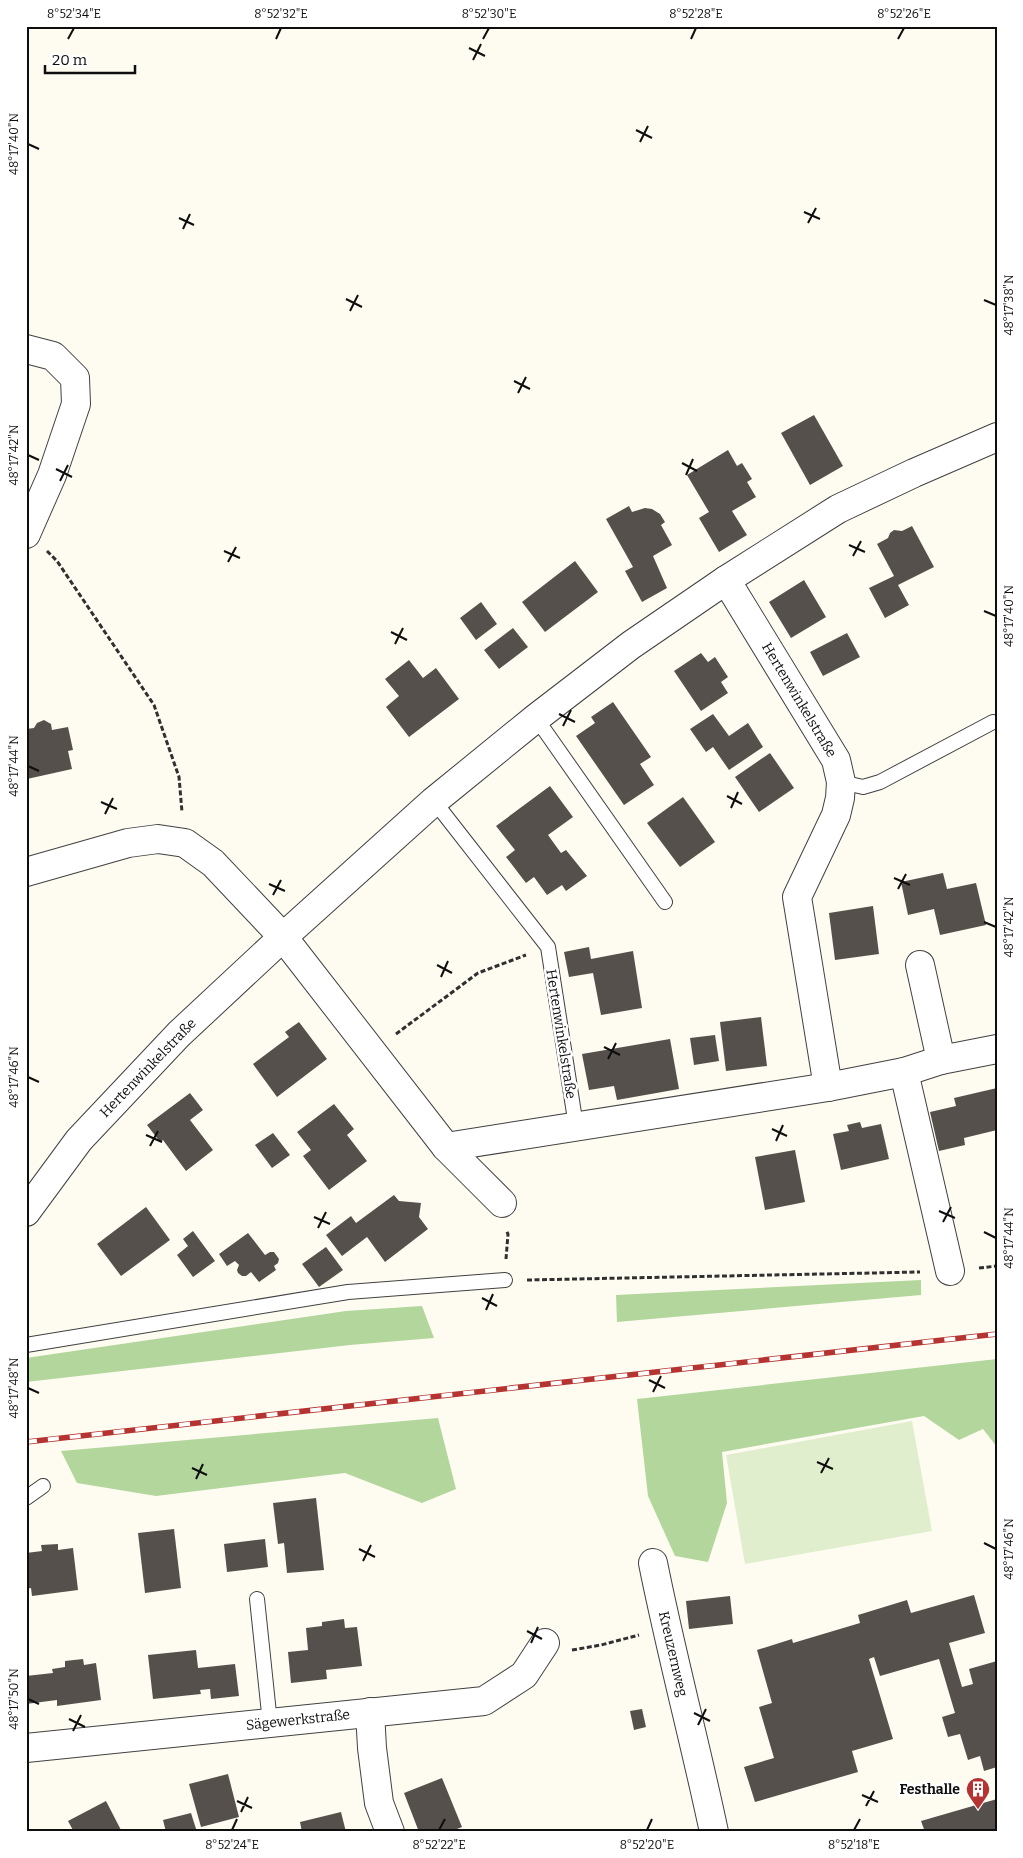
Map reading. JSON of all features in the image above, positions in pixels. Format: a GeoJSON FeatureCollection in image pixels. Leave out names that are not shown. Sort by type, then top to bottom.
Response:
{"type":"FeatureCollection","features":[{"type":"Feature","properties":{"kind":"street"},"geometry":{"type":"LineString","coordinates":[[26,349],[53,356],[75,378],[76,404],[52,475],[27,533]]}},
{"type":"Feature","properties":{"kind":"street","name":"Hertenwinkelstraße"},"geometry":{"type":"LineString","coordinates":[[26,1212],[79,1140],[179,1034],[434,801],[536,718],[631,645],[726,580],[838,509],[997,437]]}},
{"type":"Feature","properties":{"kind":"street","name":"Hertenwinkelstraße"},"geometry":{"type":"LineString","coordinates":[[726,580],[836,760],[841,782],[836,815],[797,897],[828,1087]]}},
{"type":"Feature","properties":{"kind":"street"},"geometry":{"type":"LineString","coordinates":[[26,872],[128,843],[158,839],[185,843],[213,863],[283,937],[446,1147],[502,1202]]}},
{"type":"Feature","properties":{"kind":"street"},"geometry":{"type":"LineString","coordinates":[[920,965],[941,1060]]}},
{"type":"Feature","properties":{"kind":"street"},"geometry":{"type":"LineString","coordinates":[[446,1147],[828,1087],[904,1072],[941,1060],[997,1048]]}},
{"type":"Feature","properties":{"kind":"street"},"geometry":{"type":"LineString","coordinates":[[904,1072],[950,1271]]}},
{"type":"Feature","properties":{"kind":"street","name":"Kreuzernweg"},"geometry":{"type":"LineString","coordinates":[[653,1563],[666,1628],[699,1761],[714,1832]]}},
{"type":"Feature","properties":{"kind":"street","name":"Sägewerkstraße"},"geometry":{"type":"LineString","coordinates":[[26,1748],[484,1701],[524,1675],[545,1643]]}},
{"type":"Feature","properties":{"kind":"street"},"geometry":{"type":"LineString","coordinates":[[370,1712],[372,1748],[379,1803],[390,1832]]}},
{"type":"Feature","properties":{"kind":"lane"},"geometry":{"type":"LineString","coordinates":[[536,718],[665,902]]}},
{"type":"Feature","properties":{"kind":"lane"},"geometry":{"type":"LineString","coordinates":[[841,782],[863,787],[880,782],[993,722]]}},
{"type":"Feature","properties":{"kind":"lane","name":"Hertenwinkelstraße"},"geometry":{"type":"LineString","coordinates":[[434,801],[548,947],[576,1126]]}},
{"type":"Feature","properties":{"kind":"lane"},"geometry":{"type":"LineString","coordinates":[[26,1345],[348,1292],[505,1280]]}},
{"type":"Feature","properties":{"kind":"lane"},"geometry":{"type":"LineString","coordinates":[[26,1498],[43,1486]]}},
{"type":"Feature","properties":{"kind":"lane"},"geometry":{"type":"LineString","coordinates":[[257,1599],[270,1723]]}},
{"type":"Feature","properties":{"kind":"path"},"geometry":{"type":"LineString","coordinates":[[27,533],[57,561],[154,705],[179,777],[185,843]]}},
{"type":"Feature","properties":{"kind":"path"},"geometry":{"type":"LineString","coordinates":[[372,1052],[478,973],[548,947]]}},
{"type":"Feature","properties":{"kind":"path"},"geometry":{"type":"LineString","coordinates":[[502,1202],[504,1224],[508,1234],[505,1280],[950,1271],[997,1266]]}},
{"type":"Feature","properties":{"kind":"path"},"geometry":{"type":"LineString","coordinates":[[545,1643],[569,1651],[601,1645],[666,1628]]}},
{"type":"Feature","properties":{"kind":"green space"},"geometry":{"type":"Polygon","coordinates":[[[921,1280],[921,1295],[617,1322],[616,1295],[921,1280]]]}},
{"type":"Feature","properties":{"kind":"green space"},"geometry":{"type":"Polygon","coordinates":[[[422,1306],[434,1338],[350,1345],[26,1382],[26,1358],[346,1311],[422,1306]]]}},
{"type":"Feature","properties":{"kind":"green space"},"geometry":{"type":"Polygon","coordinates":[[[997,1359],[997,1447],[983,1429],[959,1440],[924,1416],[722,1452],[727,1503],[708,1562],[675,1556],[648,1496],[637,1399],[997,1359]]]}},
{"type":"Feature","properties":{"kind":"green space"},"geometry":{"type":"Polygon","coordinates":[[[438,1418],[456,1489],[422,1503],[345,1473],[156,1496],[77,1483],[61,1451],[438,1418]]]}},
{"type":"Feature","properties":{"kind":"green space"},"geometry":{"type":"Polygon","coordinates":[[[912,1421],[932,1531],[745,1564],[726,1455],[912,1421]]]}},
{"type":"Feature","properties":{"kind":"building"},"geometry":{"type":"Polygon","coordinates":[[[814,415],[843,466],[810,485],[781,433],[814,415]]]}},
{"type":"Feature","properties":{"kind":"building"},"geometry":{"type":"Polygon","coordinates":[[[728,450],[737,466],[742,463],[752,479],[747,482],[756,497],[732,511],[747,535],[719,552],[699,518],[709,512],[687,475],[728,450]]]}},
{"type":"Feature","properties":{"kind":"building"},"geometry":{"type":"Polygon","coordinates":[[[629,506],[632,512],[645,508],[652,509],[660,514],[665,522],[661,525],[672,545],[653,556],[667,588],[642,602],[625,571],[633,567],[606,519],[629,506]]]}},
{"type":"Feature","properties":{"kind":"building"},"geometry":{"type":"Polygon","coordinates":[[[912,526],[934,567],[898,585],[909,605],[885,618],[869,588],[894,576],[877,544],[888,538],[894,530],[902,531],[912,526]]]}},
{"type":"Feature","properties":{"kind":"building"},"geometry":{"type":"Polygon","coordinates":[[[575,561],[598,592],[545,632],[522,602],[575,561]]]}},
{"type":"Feature","properties":{"kind":"building"},"geometry":{"type":"Polygon","coordinates":[[[804,580],[826,617],[791,638],[769,602],[804,580]]]}},
{"type":"Feature","properties":{"kind":"building"},"geometry":{"type":"Polygon","coordinates":[[[481,602],[497,624],[476,640],[460,618],[481,602]]]}},
{"type":"Feature","properties":{"kind":"building"},"geometry":{"type":"Polygon","coordinates":[[[513,628],[528,647],[499,669],[484,650],[513,628]]]}},
{"type":"Feature","properties":{"kind":"building"},"geometry":{"type":"Polygon","coordinates":[[[847,633],[860,657],[823,676],[810,652],[847,633]]]}},
{"type":"Feature","properties":{"kind":"building"},"geometry":{"type":"Polygon","coordinates":[[[701,653],[708,662],[715,657],[728,677],[721,682],[728,693],[701,711],[674,671],[701,653]]]}},
{"type":"Feature","properties":{"kind":"building"},"geometry":{"type":"Polygon","coordinates":[[[409,660],[423,678],[436,668],[459,699],[409,737],[386,707],[399,696],[385,679],[409,660]]]}},
{"type":"Feature","properties":{"kind":"building"},"geometry":{"type":"Polygon","coordinates":[[[613,702],[651,757],[640,764],[654,785],[624,805],[576,736],[595,723],[591,717],[613,702]]]}},
{"type":"Feature","properties":{"kind":"building"},"geometry":{"type":"Polygon","coordinates":[[[713,714],[729,736],[748,723],[763,747],[729,770],[713,747],[706,752],[690,729],[713,714]]]}},
{"type":"Feature","properties":{"kind":"building"},"geometry":{"type":"Polygon","coordinates":[[[44,720],[51,724],[52,730],[68,727],[73,750],[68,751],[72,769],[27,779],[26,729],[34,728],[37,723],[44,720]]]}},
{"type":"Feature","properties":{"kind":"building"},"geometry":{"type":"Polygon","coordinates":[[[770,753],[794,788],[759,812],[735,777],[770,753]]]}},
{"type":"Feature","properties":{"kind":"building"},"geometry":{"type":"Polygon","coordinates":[[[550,786],[573,817],[548,835],[561,853],[566,850],[587,876],[566,891],[562,885],[547,895],[534,877],[526,883],[506,857],[515,850],[496,826],[550,786]]]}},
{"type":"Feature","properties":{"kind":"building"},"geometry":{"type":"Polygon","coordinates":[[[683,797],[715,842],[680,867],[647,823],[683,797]]]}},
{"type":"Feature","properties":{"kind":"building"},"geometry":{"type":"Polygon","coordinates":[[[943,873],[947,889],[976,883],[986,925],[940,935],[934,909],[908,915],[901,882],[943,873]]]}},
{"type":"Feature","properties":{"kind":"building"},"geometry":{"type":"Polygon","coordinates":[[[873,906],[879,954],[835,960],[829,913],[873,906]]]}},
{"type":"Feature","properties":{"kind":"building"},"geometry":{"type":"Polygon","coordinates":[[[589,947],[591,959],[633,951],[642,1008],[601,1015],[593,973],[569,977],[564,952],[589,947]]]}},
{"type":"Feature","properties":{"kind":"building"},"geometry":{"type":"Polygon","coordinates":[[[761,1017],[767,1066],[726,1071],[720,1022],[761,1017]]]}},
{"type":"Feature","properties":{"kind":"building"},"geometry":{"type":"Polygon","coordinates":[[[299,1022],[327,1059],[277,1097],[253,1064],[289,1037],[285,1032],[299,1022]]]}},
{"type":"Feature","properties":{"kind":"building"},"geometry":{"type":"Polygon","coordinates":[[[715,1035],[719,1061],[694,1065],[690,1038],[715,1035]]]}},
{"type":"Feature","properties":{"kind":"building"},"geometry":{"type":"Polygon","coordinates":[[[670,1039],[679,1089],[617,1100],[614,1086],[589,1090],[582,1054],[670,1039]]]}},
{"type":"Feature","properties":{"kind":"building"},"geometry":{"type":"Polygon","coordinates":[[[997,1088],[997,1130],[964,1138],[965,1145],[939,1151],[930,1112],[956,1106],[954,1098],[997,1088]]]}},
{"type":"Feature","properties":{"kind":"building"},"geometry":{"type":"Polygon","coordinates":[[[190,1093],[203,1110],[190,1120],[213,1150],[186,1171],[163,1140],[160,1142],[147,1125],[190,1093]]]}},
{"type":"Feature","properties":{"kind":"building"},"geometry":{"type":"Polygon","coordinates":[[[334,1104],[354,1129],[347,1135],[367,1161],[329,1190],[303,1156],[311,1150],[297,1132],[334,1104]]]}},
{"type":"Feature","properties":{"kind":"building"},"geometry":{"type":"Polygon","coordinates":[[[860,1122],[862,1128],[881,1124],[889,1159],[841,1170],[833,1134],[849,1131],[847,1125],[860,1122]]]}},
{"type":"Feature","properties":{"kind":"building"},"geometry":{"type":"Polygon","coordinates":[[[273,1133],[290,1155],[272,1168],[255,1145],[273,1133]]]}},
{"type":"Feature","properties":{"kind":"building"},"geometry":{"type":"Polygon","coordinates":[[[795,1150],[805,1202],[765,1210],[755,1157],[795,1150]]]}},
{"type":"Feature","properties":{"kind":"building"},"geometry":{"type":"Polygon","coordinates":[[[394,1195],[399,1201],[421,1203],[419,1217],[428,1229],[385,1262],[367,1237],[342,1256],[326,1235],[351,1216],[356,1223],[394,1195]]]}},
{"type":"Feature","properties":{"kind":"building"},"geometry":{"type":"Polygon","coordinates":[[[146,1207],[170,1240],[121,1276],[97,1244],[146,1207]]]}},
{"type":"Feature","properties":{"kind":"building"},"geometry":{"type":"Polygon","coordinates":[[[193,1231],[215,1261],[193,1277],[177,1255],[188,1246],[183,1239],[193,1231]]]}},
{"type":"Feature","properties":{"kind":"building"},"geometry":{"type":"Polygon","coordinates":[[[248,1233],[265,1255],[274,1252],[279,1259],[278,1263],[274,1266],[276,1270],[259,1282],[251,1272],[246,1276],[238,1273],[239,1265],[235,1261],[227,1266],[219,1254],[248,1233]]]}},
{"type":"Feature","properties":{"kind":"building"},"geometry":{"type":"Polygon","coordinates":[[[326,1247],[343,1270],[319,1287],[302,1264],[326,1247]]]}},
{"type":"Feature","properties":{"kind":"building"},"geometry":{"type":"Polygon","coordinates":[[[316,1498],[324,1570],[287,1573],[284,1543],[278,1544],[273,1503],[316,1498]]]}},
{"type":"Feature","properties":{"kind":"building"},"geometry":{"type":"Polygon","coordinates":[[[174,1529],[181,1588],[145,1593],[138,1533],[174,1529]]]}},
{"type":"Feature","properties":{"kind":"building"},"geometry":{"type":"Polygon","coordinates":[[[265,1539],[268,1567],[227,1572],[224,1544],[265,1539]]]}},
{"type":"Feature","properties":{"kind":"building"},"geometry":{"type":"Polygon","coordinates":[[[58,1544],[58,1550],[73,1548],[78,1590],[32,1596],[31,1588],[26,1589],[26,1553],[42,1551],[41,1545],[58,1544]]]}},
{"type":"Feature","properties":{"kind":"building"},"geometry":{"type":"Polygon","coordinates":[[[974,1595],[985,1633],[949,1643],[962,1687],[973,1684],[969,1669],[997,1661],[997,1767],[984,1771],[980,1756],[968,1760],[960,1734],[948,1737],[942,1717],[955,1713],[939,1659],[880,1676],[874,1657],[869,1659],[893,1739],[852,1751],[858,1772],[755,1802],[744,1767],[774,1758],[759,1707],[772,1703],[757,1650],[792,1639],[793,1643],[860,1623],[858,1615],[907,1600],[911,1613],[974,1595]]]}},
{"type":"Feature","properties":{"kind":"building"},"geometry":{"type":"Polygon","coordinates":[[[730,1596],[733,1624],[689,1629],[686,1601],[730,1596]]]}},
{"type":"Feature","properties":{"kind":"building"},"geometry":{"type":"Polygon","coordinates":[[[344,1619],[345,1628],[357,1627],[362,1666],[326,1670],[327,1679],[291,1683],[288,1652],[308,1650],[306,1628],[322,1626],[322,1622],[344,1619]]]}},
{"type":"Feature","properties":{"kind":"building"},"geometry":{"type":"Polygon","coordinates":[[[196,1650],[198,1668],[235,1664],[239,1696],[211,1699],[210,1689],[200,1690],[201,1694],[153,1699],[148,1655],[196,1650]]]}},
{"type":"Feature","properties":{"kind":"building"},"geometry":{"type":"Polygon","coordinates":[[[83,1659],[84,1665],[96,1663],[101,1700],[57,1706],[57,1700],[26,1704],[26,1676],[53,1673],[52,1669],[65,1667],[65,1661],[83,1659]]]}},
{"type":"Feature","properties":{"kind":"building"},"geometry":{"type":"Polygon","coordinates":[[[642,1709],[646,1727],[634,1730],[630,1711],[642,1709]]]}},
{"type":"Feature","properties":{"kind":"building"},"geometry":{"type":"Polygon","coordinates":[[[228,1774],[239,1817],[201,1827],[189,1784],[228,1774]]]}},
{"type":"Feature","properties":{"kind":"building"},"geometry":{"type":"Polygon","coordinates":[[[442,1778],[462,1827],[457,1829],[459,1832],[419,1832],[404,1793],[442,1778]]]}},
{"type":"Feature","properties":{"kind":"building","name":"Festhalle"},"geometry":{"type":"Polygon","coordinates":[[[997,1799],[997,1832],[925,1832],[921,1821],[997,1799]]]}},
{"type":"Feature","properties":{"kind":"building"},"geometry":{"type":"Polygon","coordinates":[[[106,1801],[122,1832],[74,1832],[68,1821],[106,1801]]]}},
{"type":"Feature","properties":{"kind":"building"},"geometry":{"type":"Polygon","coordinates":[[[341,1812],[346,1832],[302,1832],[300,1822],[341,1812]]]}},
{"type":"Feature","properties":{"kind":"building"},"geometry":{"type":"Polygon","coordinates":[[[191,1813],[197,1832],[166,1832],[163,1820],[191,1813]]]}},
{"type":"Feature","properties":{"kind":"railway"},"geometry":{"type":"LineString","coordinates":[[26,1442],[997,1334]]}},
{"type":"Feature","properties":{"kind":"place","name":"Festhalle"},"geometry":{"type":"Point","coordinates":[978,1810]}}]}
